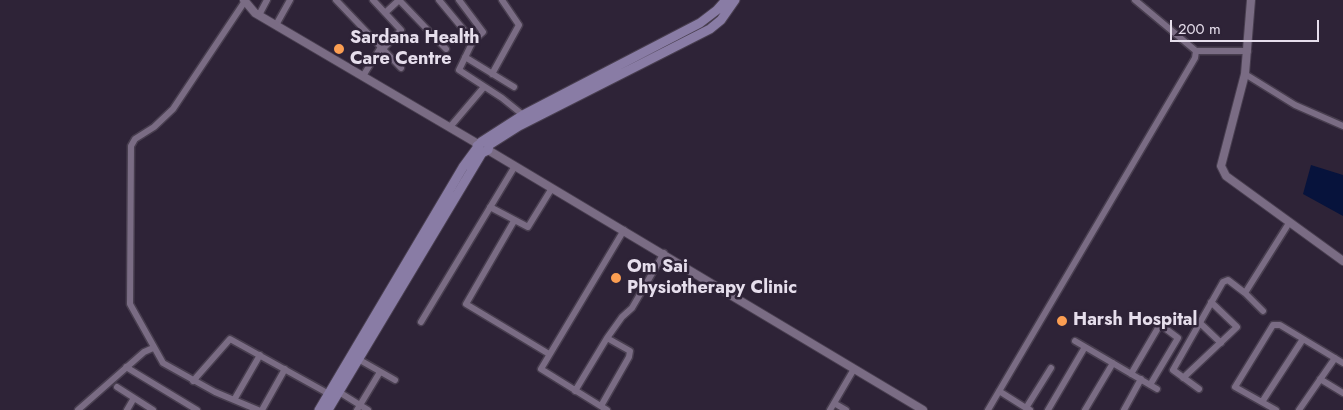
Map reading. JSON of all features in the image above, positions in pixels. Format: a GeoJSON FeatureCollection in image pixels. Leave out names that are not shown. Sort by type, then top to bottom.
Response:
{"type":"FeatureCollection","features":[{"type":"Feature","properties":{"kind":"main road"},"geometry":{"type":"LineString","coordinates":[[319,410],[463,167],[483,147],[523,115],[700,23],[726,0]]}},
{"type":"Feature","properties":{"kind":"main road"},"geometry":{"type":"LineString","coordinates":[[328,410],[483,147],[519,126],[710,29],[721,20],[735,0]]}},
{"type":"Feature","properties":{"kind":"street"},"geometry":{"type":"LineString","coordinates":[[258,410],[193,381],[163,363],[130,304],[131,146],[135,140],[154,127],[173,109],[244,0],[259,15],[664,253],[924,410]]}},
{"type":"Feature","properties":{"kind":"street"},"geometry":{"type":"LineString","coordinates":[[259,15],[267,0]]}},
{"type":"Feature","properties":{"kind":"street"},"geometry":{"type":"LineString","coordinates":[[276,25],[290,0]]}},
{"type":"Feature","properties":{"kind":"street"},"geometry":{"type":"LineString","coordinates":[[336,0],[401,68]]}},
{"type":"Feature","properties":{"kind":"street"},"geometry":{"type":"LineString","coordinates":[[363,76],[382,48],[400,30],[372,0]]}},
{"type":"Feature","properties":{"kind":"street"},"geometry":{"type":"LineString","coordinates":[[385,13],[399,0],[446,49]]}},
{"type":"Feature","properties":{"kind":"street"},"geometry":{"type":"LineString","coordinates":[[439,0],[473,41]]}},
{"type":"Feature","properties":{"kind":"street"},"geometry":{"type":"LineString","coordinates":[[459,0],[483,30],[473,41],[459,68],[460,72],[523,115]]}},
{"type":"Feature","properties":{"kind":"street"},"geometry":{"type":"LineString","coordinates":[[492,74],[519,25],[502,0]]}},
{"type":"Feature","properties":{"kind":"street"},"geometry":{"type":"LineString","coordinates":[[1135,0],[1196,50],[1248,52]]}},
{"type":"Feature","properties":{"kind":"street"},"geometry":{"type":"LineString","coordinates":[[1251,0],[1245,74],[1221,166],[1226,176],[1343,261]]}},
{"type":"Feature","properties":{"kind":"street"},"geometry":{"type":"LineString","coordinates":[[988,410],[1190,67],[1196,50]]}},
{"type":"Feature","properties":{"kind":"street"},"geometry":{"type":"LineString","coordinates":[[465,57],[514,87]]}},
{"type":"Feature","properties":{"kind":"street"},"geometry":{"type":"LineString","coordinates":[[1245,74],[1295,105],[1343,126]]}},
{"type":"Feature","properties":{"kind":"street"},"geometry":{"type":"LineString","coordinates":[[450,127],[484,87]]}},
{"type":"Feature","properties":{"kind":"street"},"geometry":{"type":"LineString","coordinates":[[421,322],[515,166]]}},
{"type":"Feature","properties":{"kind":"street"},"geometry":{"type":"LineString","coordinates":[[490,207],[528,227],[552,188]]}},
{"type":"Feature","properties":{"kind":"street"},"geometry":{"type":"LineString","coordinates":[[514,221],[466,304],[549,354]]}},
{"type":"Feature","properties":{"kind":"street"},"geometry":{"type":"LineString","coordinates":[[1245,293],[1290,223]]}},
{"type":"Feature","properties":{"kind":"street"},"geometry":{"type":"LineString","coordinates":[[607,338],[631,353],[604,408],[542,371],[542,366],[624,230]]}},
{"type":"Feature","properties":{"kind":"street"},"geometry":{"type":"LineString","coordinates":[[575,391],[607,338],[622,317],[632,308],[664,253]]}},
{"type":"Feature","properties":{"kind":"street"},"geometry":{"type":"LineString","coordinates":[[1199,388],[1173,370],[1225,280],[1245,293],[1263,311]]}},
{"type":"Feature","properties":{"kind":"street"},"geometry":{"type":"LineString","coordinates":[[1183,378],[1237,327],[1211,302]]}},
{"type":"Feature","properties":{"kind":"street"},"geometry":{"type":"LineString","coordinates":[[1200,323],[1221,343]]}},
{"type":"Feature","properties":{"kind":"street"},"geometry":{"type":"LineString","coordinates":[[1276,410],[1237,389],[1235,384],[1273,326],[1280,325],[1343,363]]}},
{"type":"Feature","properties":{"kind":"street"},"geometry":{"type":"LineString","coordinates":[[1131,374],[1158,328],[1162,326],[1178,338],[1150,385]]}},
{"type":"Feature","properties":{"kind":"street"},"geometry":{"type":"LineString","coordinates":[[193,381],[227,339],[233,339],[328,394]]}},
{"type":"Feature","properties":{"kind":"street"},"geometry":{"type":"LineString","coordinates":[[1262,402],[1303,339]]}},
{"type":"Feature","properties":{"kind":"street"},"geometry":{"type":"LineString","coordinates":[[1075,341],[1157,389]]}},
{"type":"Feature","properties":{"kind":"street"},"geometry":{"type":"LineString","coordinates":[[1048,410],[1085,347]]}},
{"type":"Feature","properties":{"kind":"street"},"geometry":{"type":"LineString","coordinates":[[80,409],[126,367],[144,352],[153,348]]}},
{"type":"Feature","properties":{"kind":"street"},"geometry":{"type":"LineString","coordinates":[[234,400],[260,355]]}},
{"type":"Feature","properties":{"kind":"street"},"geometry":{"type":"LineString","coordinates":[[1299,410],[1335,358]]}},
{"type":"Feature","properties":{"kind":"street"},"geometry":{"type":"LineString","coordinates":[[358,359],[395,380]]}},
{"type":"Feature","properties":{"kind":"street"},"geometry":{"type":"LineString","coordinates":[[1088,409],[1113,363]]}},
{"type":"Feature","properties":{"kind":"street"},"geometry":{"type":"LineString","coordinates":[[126,367],[197,410]]}},
{"type":"Feature","properties":{"kind":"street"},"geometry":{"type":"LineString","coordinates":[[999,391],[1028,409],[1050,368]]}},
{"type":"Feature","properties":{"kind":"street"},"geometry":{"type":"LineString","coordinates":[[262,410],[285,369]]}},
{"type":"Feature","properties":{"kind":"street"},"geometry":{"type":"LineString","coordinates":[[830,410],[854,369]]}},
{"type":"Feature","properties":{"kind":"street"},"geometry":{"type":"LineString","coordinates":[[359,407],[380,372]]}},
{"type":"Feature","properties":{"kind":"street"},"geometry":{"type":"LineString","coordinates":[[1320,379],[1343,392]]}},
{"type":"Feature","properties":{"kind":"street"},"geometry":{"type":"LineString","coordinates":[[1124,410],[1141,380]]}},
{"type":"Feature","properties":{"kind":"street"},"geometry":{"type":"LineString","coordinates":[[117,387],[153,410]]}},
{"type":"Feature","properties":{"kind":"street"},"geometry":{"type":"LineString","coordinates":[[338,392],[359,407],[368,410]]}},
{"type":"Feature","properties":{"kind":"street"},"geometry":{"type":"LineString","coordinates":[[127,410],[134,398]]}},
{"type":"Feature","properties":{"kind":"street"},"geometry":{"type":"LineString","coordinates":[[834,403],[846,410]]}},
{"type":"Feature","properties":{"kind":"water"},"geometry":{"type":"Polygon","coordinates":[[[1311,165],[1343,175],[1343,216],[1303,194],[1311,165]]]}},
{"type":"Feature","properties":{"kind":"place","name":"Sardana Health Care Centre"},"geometry":{"type":"Point","coordinates":[339,49]}},
{"type":"Feature","properties":{"kind":"place","name":"Om Sai Physiotherapy Clinic"},"geometry":{"type":"Point","coordinates":[616,278]}},
{"type":"Feature","properties":{"kind":"place","name":"Harsh Hospital"},"geometry":{"type":"Point","coordinates":[1062,321]}}]}
